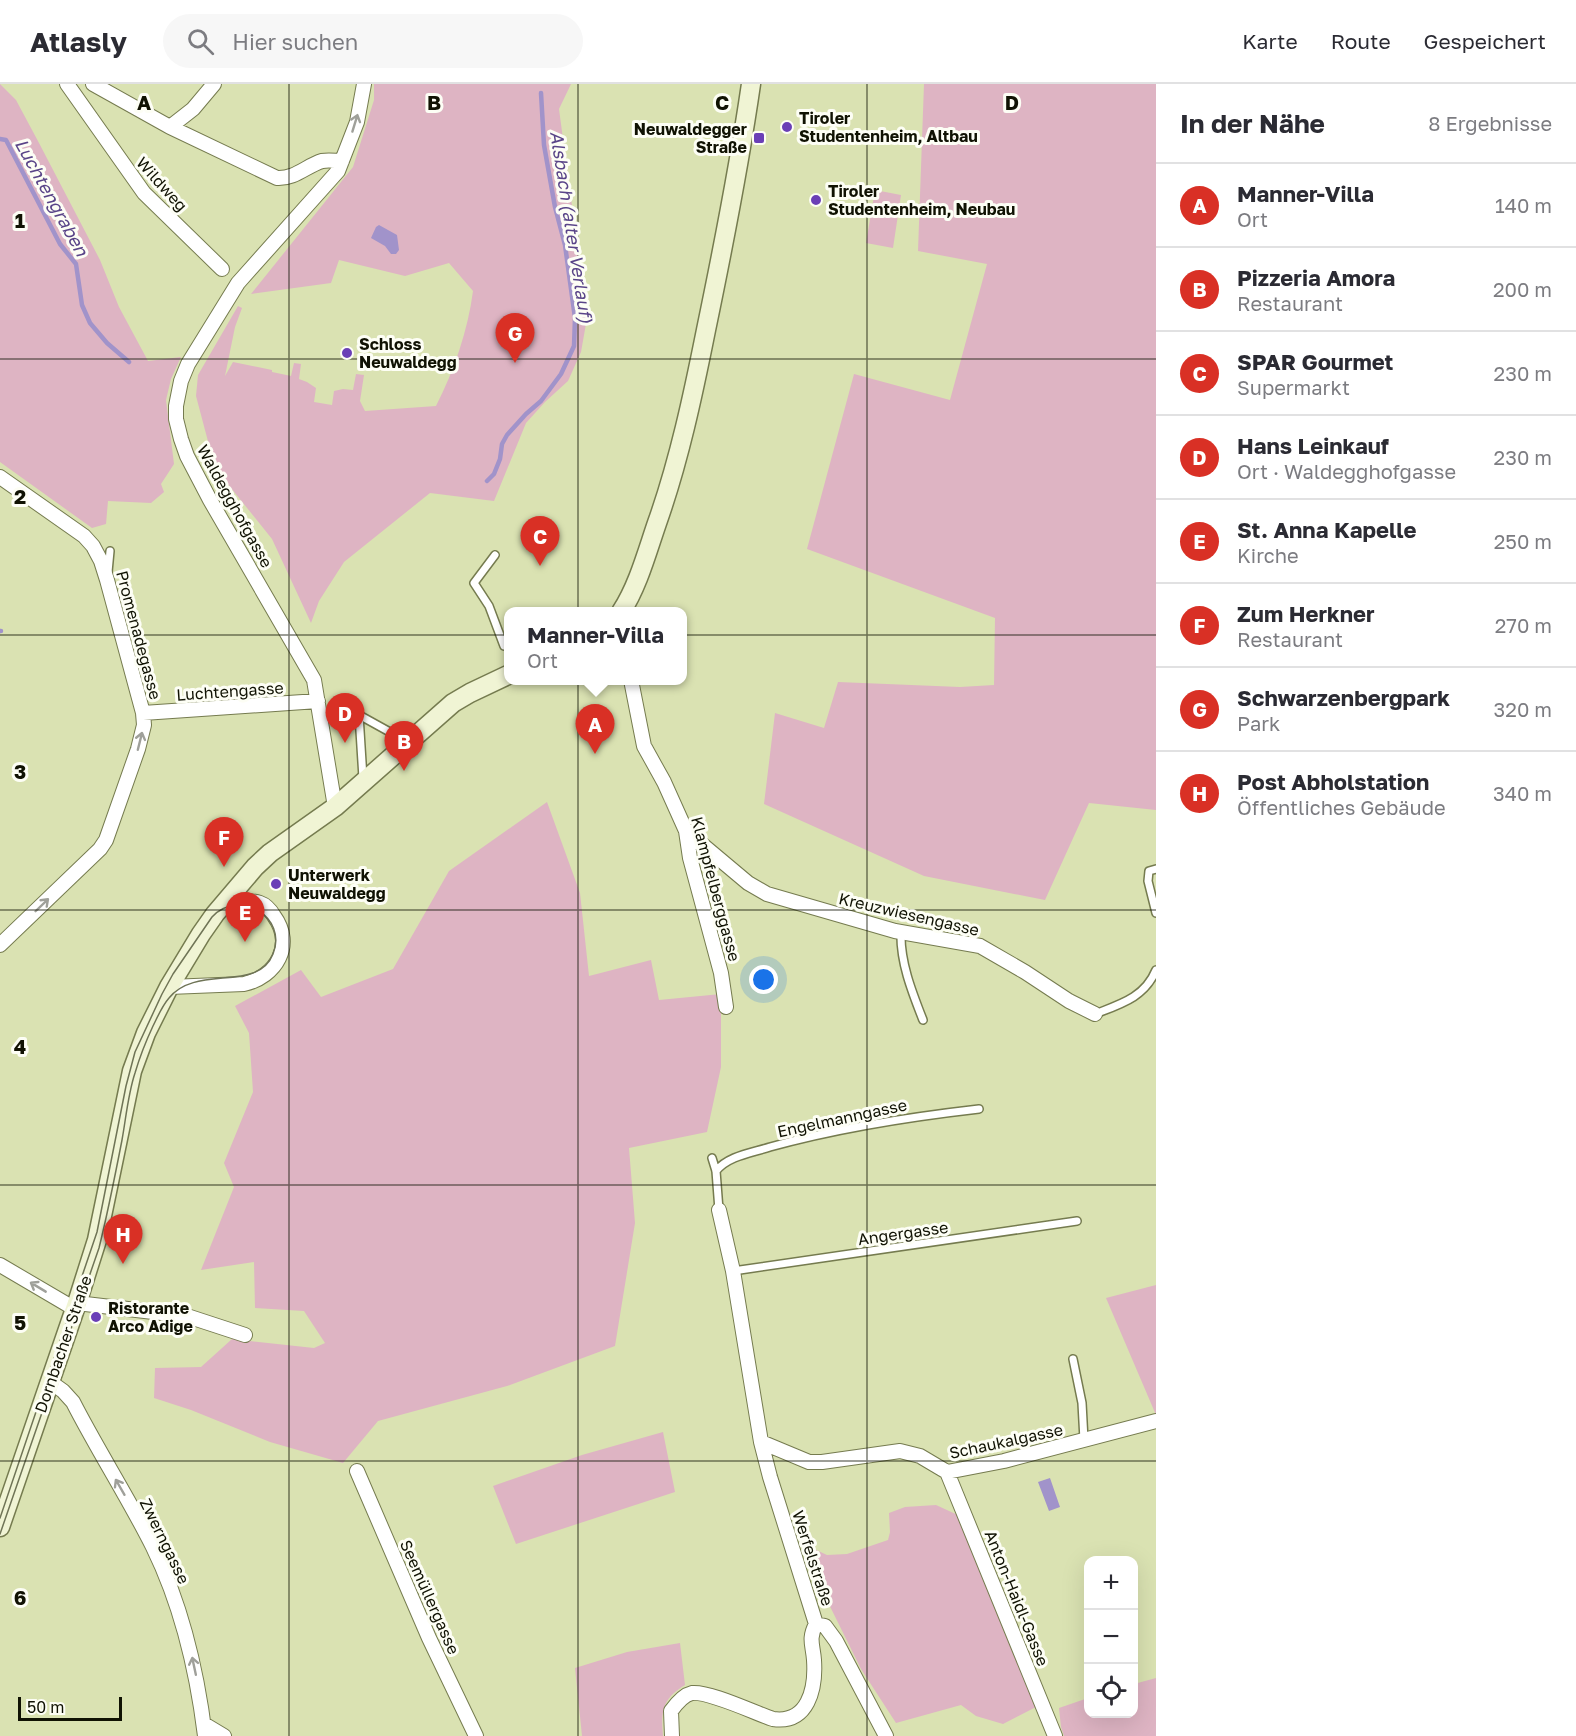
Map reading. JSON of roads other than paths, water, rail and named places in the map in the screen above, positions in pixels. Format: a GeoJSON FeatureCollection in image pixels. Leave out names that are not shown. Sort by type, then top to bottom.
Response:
{"type":"FeatureCollection","features":[{"type":"Feature","properties":{"kind":"main road"},"geometry":{"type":"LineString","coordinates":[[623,607],[654,533],[680,448],[721,259],[751,84]]}},
{"type":"Feature","properties":{"kind":"main road","name":"Dornbacher Straße"},"geometry":{"type":"LineString","coordinates":[[0,1527],[100,1229],[132,1071],[146,1034],[169,987],[201,934],[262,860],[335,807],[453,703],[504,677]]}},
{"type":"Feature","properties":{"kind":"street","name":"Wildweg"},"geometry":{"type":"LineString","coordinates":[[66,84],[144,193],[222,268]]}},
{"type":"Feature","properties":{"kind":"street"},"geometry":{"type":"LineString","coordinates":[[93,84],[170,127],[277,178],[295,175],[323,161],[342,161]]}},
{"type":"Feature","properties":{"kind":"street"},"geometry":{"type":"LineString","coordinates":[[170,127],[193,109],[214,84]]}},
{"type":"Feature","properties":{"kind":"street","name":"Waldegghofgasse"},"geometry":{"type":"LineString","coordinates":[[335,807],[314,680],[187,456],[176,419],[176,406],[181,381],[194,351],[229,301],[238,284],[338,171],[357,122],[364,84]]}},
{"type":"Feature","properties":{"kind":"street","name":"Promenadegasse"},"geometry":{"type":"LineString","coordinates":[[0,477],[84,536],[101,561],[108,579],[143,713],[144,725],[138,749],[106,840],[100,849],[0,945]]}},
{"type":"Feature","properties":{"kind":"street","name":"Klampfelberggasse"},"geometry":{"type":"LineString","coordinates":[[632,685],[644,746],[664,782],[686,831],[690,858],[722,973],[726,1007]]}},
{"type":"Feature","properties":{"kind":"street","name":"Luchtengasse"},"geometry":{"type":"LineString","coordinates":[[143,713],[318,701]]}},
{"type":"Feature","properties":{"kind":"street","name":"Kreuzwiesengasse"},"geometry":{"type":"LineString","coordinates":[[686,831],[756,889],[802,905],[901,932],[980,946],[1069,1001],[1095,1014]]}},
{"type":"Feature","properties":{"kind":"street"},"geometry":{"type":"LineString","coordinates":[[169,987],[254,982],[271,970],[277,962],[281,953],[282,934],[272,913],[261,904],[228,899]]}},
{"type":"Feature","properties":{"kind":"street"},"geometry":{"type":"LineString","coordinates":[[719,1210],[734,1271],[761,1442]]}},
{"type":"Feature","properties":{"kind":"street"},"geometry":{"type":"LineString","coordinates":[[0,1265],[76,1306],[187,1316],[245,1335]]}},
{"type":"Feature","properties":{"kind":"street","name":"Zwerngasse"},"geometry":{"type":"LineString","coordinates":[[49,1381],[73,1402],[158,1558],[174,1599],[192,1657],[205,1730]]}},
{"type":"Feature","properties":{"kind":"street","name":"Schaukalgasse"},"geometry":{"type":"LineString","coordinates":[[761,1442],[809,1462],[900,1451],[920,1456],[947,1472],[1004,1461],[1156,1421]]}},
{"type":"Feature","properties":{"kind":"street","name":"Werfelstraße"},"geometry":{"type":"LineString","coordinates":[[761,1442],[816,1624],[825,1626],[836,1641],[886,1736]]}},
{"type":"Feature","properties":{"kind":"street","name":"Seemüllergasse"},"geometry":{"type":"LineString","coordinates":[[357,1471],[429,1638],[476,1736]]}},
{"type":"Feature","properties":{"kind":"street","name":"Anton-Haidl-Gasse"},"geometry":{"type":"LineString","coordinates":[[947,1472],[1055,1736]]}},
{"type":"Feature","properties":{"kind":"street"},"geometry":{"type":"LineString","coordinates":[[672,1736],[671,1711],[681,1699],[694,1693],[710,1696],[773,1719],[783,1721],[799,1715],[805,1707],[814,1683],[811,1633],[816,1624]]}},
{"type":"Feature","properties":{"kind":"street"},"geometry":{"type":"LineString","coordinates":[[205,1730],[224,1736]]}},
{"type":"Feature","properties":{"kind":"lane"},"geometry":{"type":"LineString","coordinates":[[108,579],[111,550]]}},
{"type":"Feature","properties":{"kind":"lane"},"geometry":{"type":"LineString","coordinates":[[495,555],[474,583],[489,606],[504,646]]}},
{"type":"Feature","properties":{"kind":"lane"},"geometry":{"type":"LineString","coordinates":[[363,783],[359,715],[408,742]]}},
{"type":"Feature","properties":{"kind":"lane"},"geometry":{"type":"LineString","coordinates":[[1156,868],[1149,871],[1148,881],[1156,913]]}},
{"type":"Feature","properties":{"kind":"lane"},"geometry":{"type":"LineString","coordinates":[[901,932],[902,954],[923,1020]]}},
{"type":"Feature","properties":{"kind":"lane"},"geometry":{"type":"LineString","coordinates":[[1095,1014],[1139,994],[1151,981],[1156,969]]}},
{"type":"Feature","properties":{"kind":"lane","name":"Engelmanngasse"},"geometry":{"type":"LineString","coordinates":[[716,1171],[722,1163],[743,1155],[807,1137],[907,1117],[980,1108]]}},
{"type":"Feature","properties":{"kind":"lane"},"geometry":{"type":"LineString","coordinates":[[712,1158],[716,1171],[719,1210]]}},
{"type":"Feature","properties":{"kind":"lane","name":"Angergasse"},"geometry":{"type":"LineString","coordinates":[[734,1271],[1077,1221]]}},
{"type":"Feature","properties":{"kind":"lane"},"geometry":{"type":"LineString","coordinates":[[1073,1359],[1082,1403],[1084,1440]]}},
{"type":"Feature","properties":{"kind":"waterway","name":"Alsbach (alter Verlauf)"},"geometry":{"type":"LineString","coordinates":[[487,481],[494,474],[500,459],[502,444],[507,435],[541,401],[561,374],[574,346],[575,318],[565,245],[555,207],[544,145],[541,93]]}},
{"type":"Feature","properties":{"kind":"waterway","name":"Luchtengraben"},"geometry":{"type":"LineString","coordinates":[[0,139],[6,140],[60,244],[76,264],[82,305],[90,323],[107,343],[129,362]]}},
{"type":"Feature","properties":{"kind":"tram line"},"geometry":{"type":"LineString","coordinates":[[0,1518],[97,1232],[135,1052],[173,974],[212,917],[223,909],[235,905],[247,906],[267,918],[274,929],[276,941],[273,954],[265,966],[254,973],[195,982],[181,988],[164,1004],[146,1043],[131,1089],[99,1248],[0,1534]]}},
{"type":"Feature","properties":{"kind":"place","name":"Tiroler Studentenheim, Altbau"},"geometry":{"type":"Point","coordinates":[787,127]}},
{"type":"Feature","properties":{"kind":"place","name":"Neuwaldegger Straße"},"geometry":{"type":"Point","coordinates":[759,138]}},
{"type":"Feature","properties":{"kind":"place","name":"Tiroler Studentenheim, Neubau"},"geometry":{"type":"Point","coordinates":[816,200]}},
{"type":"Feature","properties":{"kind":"place","name":"Schloss Neuwaldegg"},"geometry":{"type":"Point","coordinates":[347,353]}},
{"type":"Feature","properties":{"kind":"place","name":"Schwarzenbergpark"},"geometry":{"type":"Point","coordinates":[515,363]}},
{"type":"Feature","properties":{"kind":"place","name":"SPAR Gourmet"},"geometry":{"type":"Point","coordinates":[540,566]}},
{"type":"Feature","properties":{"kind":"place","name":"Hans Leinkauf"},"geometry":{"type":"Point","coordinates":[345,743]}},
{"type":"Feature","properties":{"kind":"place","name":"Manner-Villa"},"geometry":{"type":"Point","coordinates":[595,754]}},
{"type":"Feature","properties":{"kind":"place","name":"Pizzeria Amora"},"geometry":{"type":"Point","coordinates":[404,771]}},
{"type":"Feature","properties":{"kind":"place","name":"Zum Herkner"},"geometry":{"type":"Point","coordinates":[224,867]}},
{"type":"Feature","properties":{"kind":"place","name":"Unterwerk Neuwaldegg"},"geometry":{"type":"Point","coordinates":[276,884]}},
{"type":"Feature","properties":{"kind":"place","name":"St. Anna Kapelle"},"geometry":{"type":"Point","coordinates":[245,942]}},
{"type":"Feature","properties":{"kind":"place","name":"Post Abholstation"},"geometry":{"type":"Point","coordinates":[123,1264]}},
{"type":"Feature","properties":{"kind":"place","name":"Ristorante Arco Adige"},"geometry":{"type":"Point","coordinates":[96,1317]}}]}
